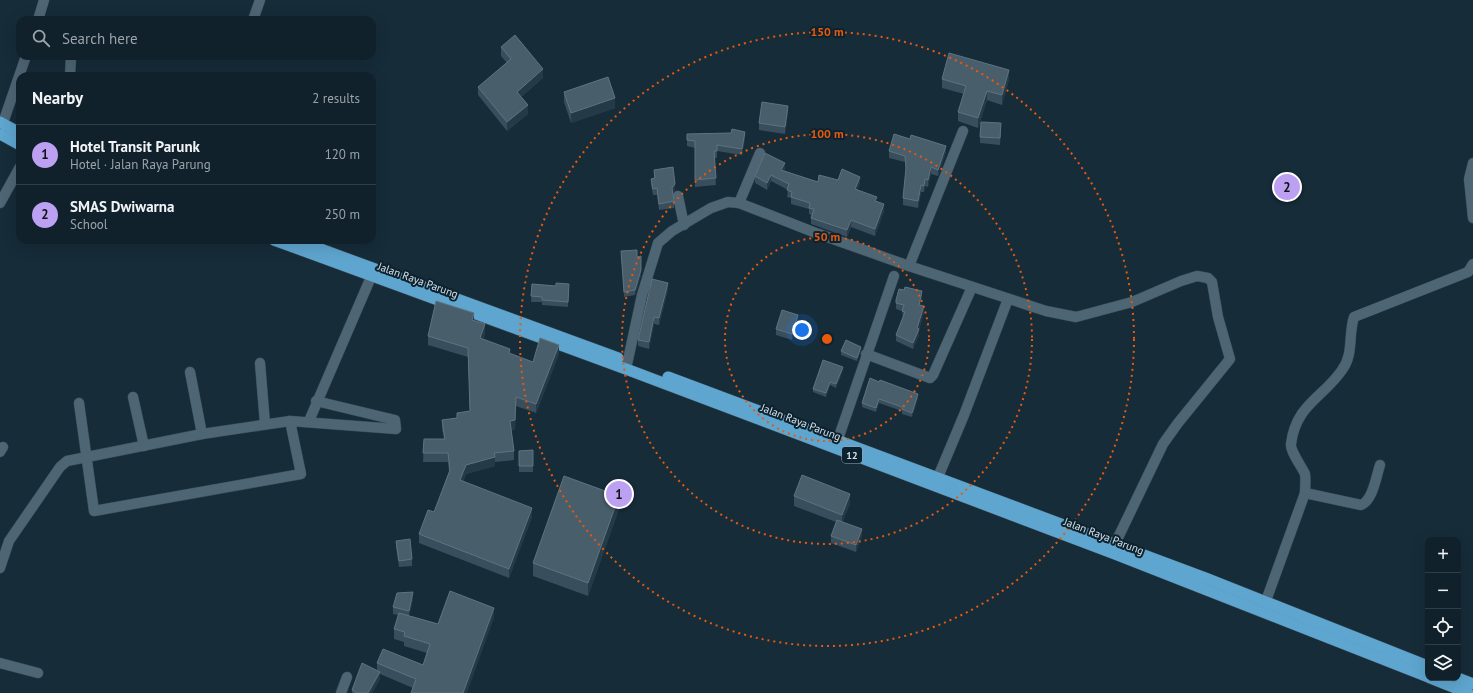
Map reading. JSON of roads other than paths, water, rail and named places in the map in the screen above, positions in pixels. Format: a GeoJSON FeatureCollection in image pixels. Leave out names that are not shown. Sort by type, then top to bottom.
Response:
{"type":"FeatureCollection","features":[{"type":"Feature","properties":{"kind":"highway"},"geometry":{"type":"LineString","coordinates":[[2,122],[16,131]]}},
{"type":"Feature","properties":{"kind":"highway"},"geometry":{"type":"LineString","coordinates":[[0,134],[16,143]]}},
{"type":"Feature","properties":{"kind":"highway","name":"Jalan Raya Parung"},"geometry":{"type":"LineString","coordinates":[[284,244],[371,277],[627,365]]}},
{"type":"Feature","properties":{"kind":"highway","name":"Jalan Raya Parung"},"geometry":{"type":"LineString","coordinates":[[307,244],[837,444],[1425,676]]}},
{"type":"Feature","properties":{"kind":"highway","name":"Jalan Raya Parung"},"geometry":{"type":"LineString","coordinates":[[837,444],[938,478],[1115,544],[1425,665]]}},
{"type":"Feature","properties":{"kind":"highway"},"geometry":{"type":"LineString","coordinates":[[1461,679],[1473,684]]}},
{"type":"Feature","properties":{"kind":"highway","name":"Jalan Raya Parung"},"geometry":{"type":"LineString","coordinates":[[1437,681],[1468,693]]}},
{"type":"Feature","properties":{"kind":"street"},"geometry":{"type":"LineString","coordinates":[[39,16],[44,0]]}},
{"type":"Feature","properties":{"kind":"street"},"geometry":{"type":"LineString","coordinates":[[254,16],[260,0]]}},
{"type":"Feature","properties":{"kind":"street"},"geometry":{"type":"LineString","coordinates":[[20,72],[25,60]]}},
{"type":"Feature","properties":{"kind":"street"},"geometry":{"type":"LineString","coordinates":[[70,72],[71,60]]}},
{"type":"Feature","properties":{"kind":"street"},"geometry":{"type":"LineString","coordinates":[[2,122],[16,84]]}},
{"type":"Feature","properties":{"kind":"street"},"geometry":{"type":"LineString","coordinates":[[909,266],[963,132]]}},
{"type":"Feature","properties":{"kind":"street"},"geometry":{"type":"LineString","coordinates":[[739,203],[760,153]]}},
{"type":"Feature","properties":{"kind":"street"},"geometry":{"type":"LineString","coordinates":[[1473,163],[1469,179],[1473,218]]}},
{"type":"Feature","properties":{"kind":"street"},"geometry":{"type":"LineString","coordinates":[[0,203],[16,174]]}},
{"type":"Feature","properties":{"kind":"street"},"geometry":{"type":"LineString","coordinates":[[678,196],[684,225]]}},
{"type":"Feature","properties":{"kind":"street"},"geometry":{"type":"LineString","coordinates":[[627,365],[642,295],[653,255],[658,243],[711,208],[728,202],[739,203],[816,234],[1008,299],[1046,311],[1076,317],[1132,302],[1181,281],[1197,276],[1208,278],[1212,282],[1218,317],[1230,360],[1178,423],[1163,444],[1115,544]]}},
{"type":"Feature","properties":{"kind":"street"},"geometry":{"type":"LineString","coordinates":[[1261,612],[1266,602],[1305,493],[1305,476],[1291,446],[1294,427],[1301,413],[1342,371],[1350,353],[1351,325],[1354,317],[1468,272],[1473,264]]}},
{"type":"Feature","properties":{"kind":"street"},"geometry":{"type":"LineString","coordinates":[[837,444],[866,354],[894,276]]}},
{"type":"Feature","properties":{"kind":"street"},"geometry":{"type":"LineString","coordinates":[[309,421],[316,401],[371,277]]}},
{"type":"Feature","properties":{"kind":"street"},"geometry":{"type":"LineString","coordinates":[[866,354],[930,378],[934,375],[972,287]]}},
{"type":"Feature","properties":{"kind":"street"},"geometry":{"type":"LineString","coordinates":[[938,478],[964,415],[1008,299]]}},
{"type":"Feature","properties":{"kind":"street"},"geometry":{"type":"LineString","coordinates":[[260,363],[265,424]]}},
{"type":"Feature","properties":{"kind":"street"},"geometry":{"type":"LineString","coordinates":[[190,372],[202,434]]}},
{"type":"Feature","properties":{"kind":"street"},"geometry":{"type":"LineString","coordinates":[[133,397],[144,446]]}},
{"type":"Feature","properties":{"kind":"street"},"geometry":{"type":"LineString","coordinates":[[0,568],[4,540],[63,463],[67,461],[202,434],[290,421],[309,421],[396,429],[395,420],[316,401]]}},
{"type":"Feature","properties":{"kind":"street"},"geometry":{"type":"LineString","coordinates":[[78,403],[94,511],[301,474],[290,421]]}},
{"type":"Feature","properties":{"kind":"street"},"geometry":{"type":"LineString","coordinates":[[1305,493],[1360,505],[1365,503],[1369,498],[1380,465]]}},
{"type":"Feature","properties":{"kind":"street"},"geometry":{"type":"LineString","coordinates":[[0,663],[38,673]]}},
{"type":"Feature","properties":{"kind":"street"},"geometry":{"type":"LineString","coordinates":[[341,693],[347,677]]}},
{"type":"Feature","properties":{"kind":"place","name":"SMAS Dwiwarna"},"geometry":{"type":"Point","coordinates":[1287,187]}},
{"type":"Feature","properties":{"kind":"place","name":"Hotel Transit Parunk"},"geometry":{"type":"Point","coordinates":[619,494]}}]}
